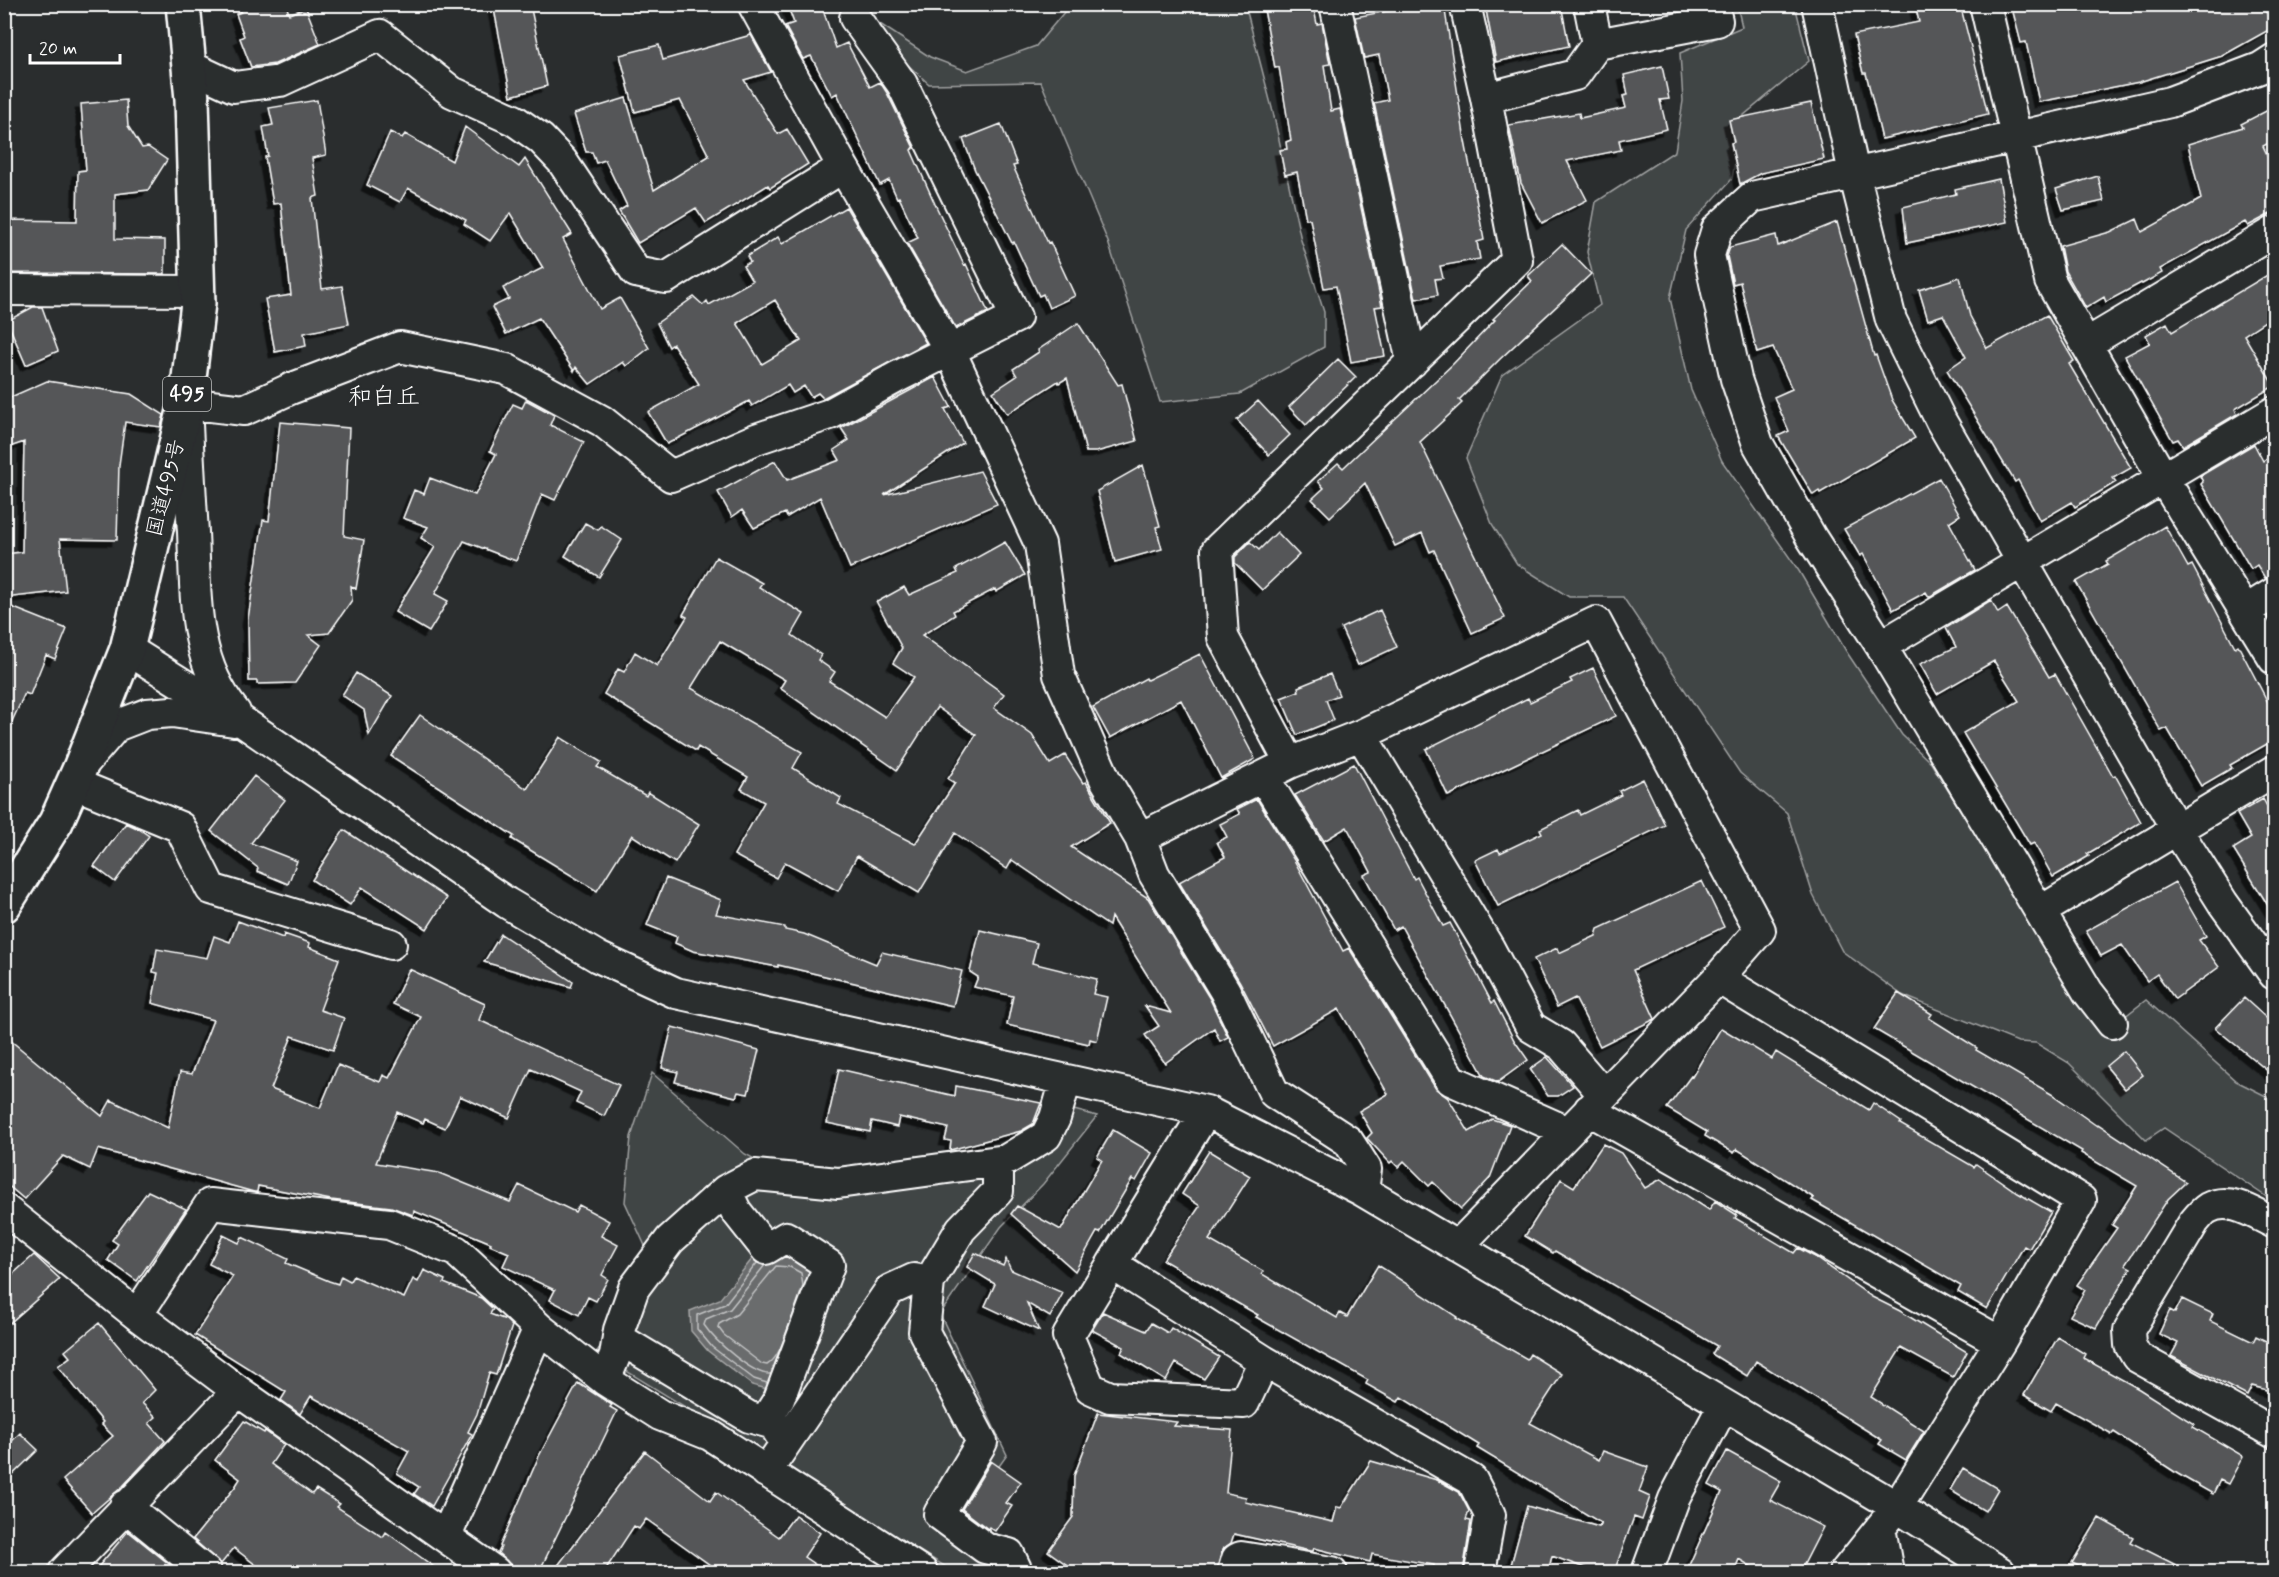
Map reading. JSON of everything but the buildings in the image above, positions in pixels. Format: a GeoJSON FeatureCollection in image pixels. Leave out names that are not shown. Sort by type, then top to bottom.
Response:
{"type":"FeatureCollection","features":[{"type":"Feature","properties":{"kind":"highway","name":"国道495号"},"geometry":{"type":"LineString","coordinates":[[4,905],[56,822],[77,776],[127,648],[186,403],[198,291],[192,99],[183,4]]}},
{"type":"Feature","properties":{"kind":"street"},"geometry":{"type":"LineString","coordinates":[[753,4],[843,167],[950,351],[1040,544],[1059,675],[1105,779],[1140,838],[1154,874],[1225,991],[1274,1093],[1348,1141],[1366,1169],[1363,1191]]}},
{"type":"Feature","properties":{"kind":"street"},"geometry":{"type":"LineString","coordinates":[[1335,4],[1412,362]]}},
{"type":"Feature","properties":{"kind":"street"},"geometry":{"type":"LineString","coordinates":[[1290,764],[1223,637],[1217,550],[1517,260],[1486,98],[1465,4]]}},
{"type":"Feature","properties":{"kind":"street"},"geometry":{"type":"LineString","coordinates":[[1589,4],[1597,44]]}},
{"type":"Feature","properties":{"kind":"street"},"geometry":{"type":"LineString","coordinates":[[1486,98],[1575,75],[1597,44],[1717,21],[1713,4]]}},
{"type":"Feature","properties":{"kind":"street"},"geometry":{"type":"LineString","coordinates":[[1816,4],[1854,173],[1891,320],[1941,421],[2177,830],[2223,903],[2274,974]]}},
{"type":"Feature","properties":{"kind":"street"},"geometry":{"type":"LineString","coordinates":[[1985,4],[2050,280],[2163,478],[2274,659]]}},
{"type":"Feature","properties":{"kind":"street"},"geometry":{"type":"LineString","coordinates":[[243,722],[222,696],[208,664],[198,628],[186,403],[244,410],[290,389],[400,347],[506,369],[602,421],[671,476],[756,439],[830,414],[897,377],[1016,317],[902,84],[855,18]]}},
{"type":"Feature","properties":{"kind":"street"},"geometry":{"type":"LineString","coordinates":[[189,66],[234,87],[280,81],[380,35],[453,92],[514,120],[541,139],[562,161],[636,272],[666,278],[843,167]]}},
{"type":"Feature","properties":{"kind":"street"},"geometry":{"type":"LineString","coordinates":[[2112,1023],[2088,992],[2042,911],[1881,646],[1811,537],[1758,444],[1736,379],[1709,255],[1717,229],[1752,197],[2170,102],[2260,68],[2274,59]]}},
{"type":"Feature","properties":{"kind":"street"},"geometry":{"type":"LineString","coordinates":[[2086,344],[2274,232]]}},
{"type":"Feature","properties":{"kind":"street"},"geometry":{"type":"LineString","coordinates":[[4,290],[198,291]]}},
{"type":"Feature","properties":{"kind":"street"},"geometry":{"type":"LineString","coordinates":[[1881,646],[2274,412]]}},
{"type":"Feature","properties":{"kind":"street"},"geometry":{"type":"LineString","coordinates":[[2245,611],[2274,593]]}},
{"type":"Feature","properties":{"kind":"street"},"geometry":{"type":"LineString","coordinates":[[1140,838],[1290,764],[1361,735],[1596,622],[1760,930],[1718,978],[1457,1247]]}},
{"type":"Feature","properties":{"kind":"street"},"geometry":{"type":"LineString","coordinates":[[127,648],[243,722],[507,903],[598,957],[676,993],[1206,1111],[1363,1191],[1723,1406],[1889,1518],[2000,1572]]}},
{"type":"Feature","properties":{"kind":"street"},"geometry":{"type":"LineString","coordinates":[[243,722],[172,712],[147,714],[116,726],[77,776],[180,827],[211,889],[391,944]]}},
{"type":"Feature","properties":{"kind":"street"},"geometry":{"type":"LineString","coordinates":[[1361,735],[1489,948],[1531,1027],[1561,1045],[1597,1102],[2000,1342]]}},
{"type":"Feature","properties":{"kind":"street"},"geometry":{"type":"LineString","coordinates":[[2042,911],[2274,771]]}},
{"type":"Feature","properties":{"kind":"street"},"geometry":{"type":"LineString","coordinates":[[1264,778],[1451,1080],[1568,1132]]}},
{"type":"Feature","properties":{"kind":"street"},"geometry":{"type":"LineString","coordinates":[[1718,978],[2081,1200],[2000,1342],[1889,1518],[1845,1572]]}},
{"type":"Feature","properties":{"kind":"street"},"geometry":{"type":"LineString","coordinates":[[605,1380],[615,1356],[618,1338],[634,1288],[670,1240],[726,1190],[755,1175],[838,1183],[1006,1161],[1047,1136],[1066,1080]]}},
{"type":"Feature","properties":{"kind":"street"},"geometry":{"type":"LineString","coordinates":[[1206,1111],[1068,1336],[1090,1388],[1110,1397],[1244,1403],[1264,1361]]}},
{"type":"Feature","properties":{"kind":"street"},"geometry":{"type":"LineString","coordinates":[[998,1162],[998,1191],[961,1229],[929,1282],[924,1332],[982,1442],[939,1514],[986,1548],[1008,1554],[1016,1571]]}},
{"type":"Feature","properties":{"kind":"street"},"geometry":{"type":"LineString","coordinates":[[726,1190],[736,1211],[766,1249],[786,1237],[829,1265],[779,1399],[765,1421]]}},
{"type":"Feature","properties":{"kind":"street"},"geometry":{"type":"LineString","coordinates":[[137,1315],[210,1204],[389,1224],[456,1251],[539,1328],[605,1380],[660,1415],[710,1435],[922,1572]]}},
{"type":"Feature","properties":{"kind":"street"},"geometry":{"type":"LineString","coordinates":[[2274,1223],[2236,1205],[2221,1204],[2207,1208],[2194,1221],[2129,1330],[2130,1345],[2137,1357],[2274,1433]]}},
{"type":"Feature","properties":{"kind":"street"},"geometry":{"type":"LineString","coordinates":[[4,1209],[137,1315],[238,1391],[495,1572]]}},
{"type":"Feature","properties":{"kind":"street"},"geometry":{"type":"LineString","coordinates":[[1112,1264],[1264,1361],[1472,1480],[1490,1515],[1480,1572]]}},
{"type":"Feature","properties":{"kind":"street"},"geometry":{"type":"LineString","coordinates":[[766,1472],[890,1290],[914,1279],[929,1282]]}},
{"type":"Feature","properties":{"kind":"street"},"geometry":{"type":"LineString","coordinates":[[446,1536],[539,1328]]}},
{"type":"Feature","properties":{"kind":"street"},"geometry":{"type":"LineString","coordinates":[[618,1338],[749,1417],[774,1424],[785,1443]]}},
{"type":"Feature","properties":{"kind":"street"},"geometry":{"type":"LineString","coordinates":[[64,1572],[238,1391]]}},
{"type":"Feature","properties":{"kind":"street"},"geometry":{"type":"LineString","coordinates":[[1647,1572],[1674,1498],[1723,1406]]}},
{"type":"Feature","properties":{"kind":"street"},"geometry":{"type":"LineString","coordinates":[[125,1506],[206,1572]]}},
{"type":"Feature","properties":{"kind":"street"},"geometry":{"type":"LineString","coordinates":[[1888,1572],[1889,1518]]}},
{"type":"Feature","properties":{"kind":"street"},"geometry":{"type":"LineString","coordinates":[[1233,1572],[1237,1559],[1241,1557],[1332,1572]]}},
{"type":"Feature","properties":{"kind":"shaded area"},"geometry":{"type":"Polygon","coordinates":[[[1070,5],[1247,5],[1301,240],[1324,312],[1324,347],[1240,394],[1160,402],[1108,242],[1041,82],[929,84],[887,46],[877,22],[930,57],[967,71],[1036,46],[1070,5]]]}},
{"type":"Feature","properties":{"kind":"shaded area"},"geometry":{"type":"Polygon","coordinates":[[[1737,5],[1795,5],[1809,61],[1743,116],[1732,179],[1686,230],[1670,298],[1691,390],[1722,461],[1799,571],[1846,651],[1902,735],[1931,763],[2101,1035],[2146,1000],[2236,1081],[2274,1100],[2274,1196],[2271,1200],[2164,1128],[2146,1140],[2069,1063],[2036,1043],[2018,1042],[1902,995],[1842,951],[1813,895],[1787,813],[1740,773],[1623,597],[1569,597],[1517,564],[1492,524],[1466,458],[1502,375],[1600,305],[1587,252],[1596,202],[1675,151],[1683,101],[1680,53],[1742,27],[1737,5]]]}},
{"type":"Feature","properties":{"kind":"shaded area"},"geometry":{"type":"Polygon","coordinates":[[[652,1073],[745,1154],[797,1181],[1022,1146],[1047,1103],[1097,1116],[1043,1184],[1001,1227],[940,1314],[1007,1455],[965,1514],[1008,1544],[983,1572],[954,1572],[597,1353],[646,1248],[625,1202],[631,1137],[652,1073]]]}},
{"type":"Feature","properties":{"kind":"water"},"geometry":{"type":"Polygon","coordinates":[[[765,1243],[821,1258],[771,1390],[752,1385],[708,1351],[691,1331],[690,1311],[720,1299],[765,1243]]]}},
{"type":"Feature","properties":{"kind":"district","name":"和白丘"},"geometry":{"type":"Point","coordinates":[384,397]}}]}
